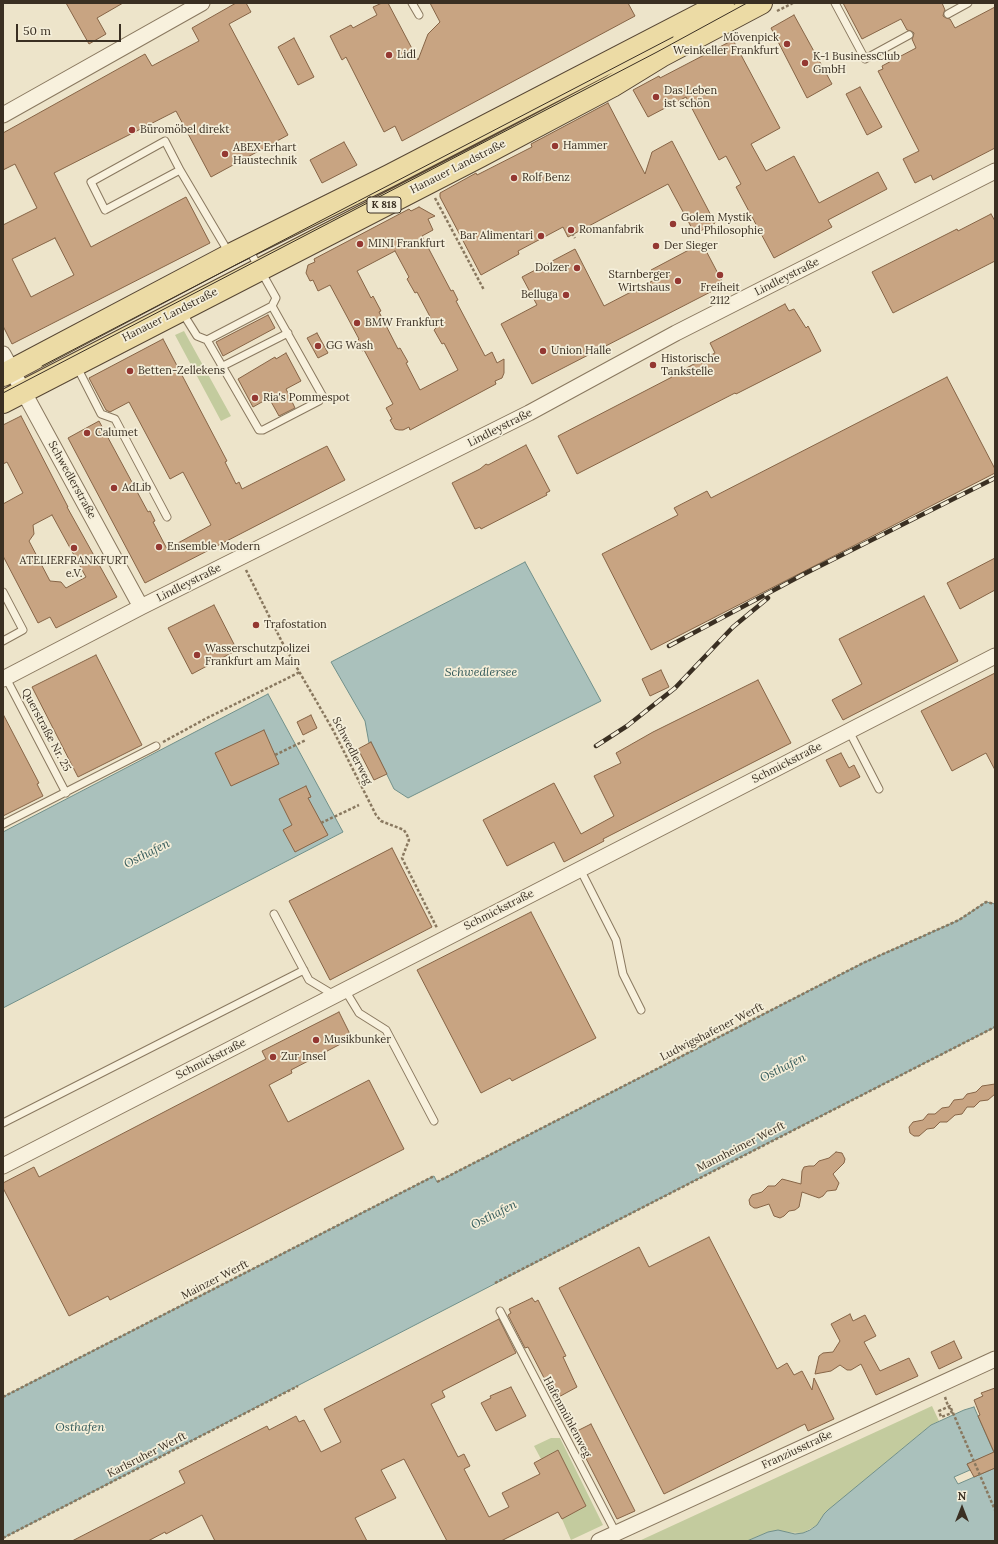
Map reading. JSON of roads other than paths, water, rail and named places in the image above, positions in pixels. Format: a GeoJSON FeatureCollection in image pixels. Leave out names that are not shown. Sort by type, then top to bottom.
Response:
{"type":"FeatureCollection","features":[{"type":"Feature","properties":{"kind":"main road","name":"Hanauer Landstraße"},"geometry":{"type":"LineString","coordinates":[[6,366],[389,176],[723,3]]}},
{"type":"Feature","properties":{"kind":"main road","name":"Hanauer Landstraße"},"geometry":{"type":"LineString","coordinates":[[3,402],[594,96],[662,56],[761,3]]}},
{"type":"Feature","properties":{"kind":"street"},"geometry":{"type":"LineString","coordinates":[[3,115],[202,3]]}},
{"type":"Feature","properties":{"kind":"street","name":"Lindleystraße"},"geometry":{"type":"LineString","coordinates":[[4,678],[141,607],[529,413],[676,333],[995,171]]}},
{"type":"Feature","properties":{"kind":"street","name":"Schwedlerstraße"},"geometry":{"type":"LineString","coordinates":[[6,366],[23,392],[141,607]]}},
{"type":"Feature","properties":{"kind":"street","name":"Schmickstraße"},"geometry":{"type":"LineString","coordinates":[[3,1166],[995,656]]}},
{"type":"Feature","properties":{"kind":"street","name":"Franziusstraße"},"geometry":{"type":"LineString","coordinates":[[599,1541],[995,1359]]}},
{"type":"Feature","properties":{"kind":"lane"},"geometry":{"type":"LineString","coordinates":[[412,3],[419,15]]}},
{"type":"Feature","properties":{"kind":"lane"},"geometry":{"type":"LineString","coordinates":[[836,3],[865,59],[909,34]]}},
{"type":"Feature","properties":{"kind":"lane"},"geometry":{"type":"LineString","coordinates":[[948,14],[968,3]]}},
{"type":"Feature","properties":{"kind":"lane"},"geometry":{"type":"LineString","coordinates":[[180,170],[105,210],[91,182],[165,140],[180,170],[239,251],[260,269],[276,298],[272,306],[207,340]]}},
{"type":"Feature","properties":{"kind":"lane"},"geometry":{"type":"LineString","coordinates":[[181,310],[196,336],[207,340],[259,430],[263,430],[319,401],[322,395],[272,306]]}},
{"type":"Feature","properties":{"kind":"lane"},"geometry":{"type":"LineString","coordinates":[[222,367],[288,333]]}},
{"type":"Feature","properties":{"kind":"lane"},"geometry":{"type":"LineString","coordinates":[[76,365],[101,414],[116,419],[167,517]]}},
{"type":"Feature","properties":{"kind":"lane"},"geometry":{"type":"LineString","coordinates":[[3,592],[23,630],[3,641]]}},
{"type":"Feature","properties":{"kind":"lane","name":"Querstraße Nr. 25"},"geometry":{"type":"LineString","coordinates":[[4,678],[66,792]]}},
{"type":"Feature","properties":{"kind":"lane"},"geometry":{"type":"LineString","coordinates":[[849,731],[879,789]]}},
{"type":"Feature","properties":{"kind":"lane"},"geometry":{"type":"LineString","coordinates":[[3,824],[156,746]]}},
{"type":"Feature","properties":{"kind":"lane"},"geometry":{"type":"LineString","coordinates":[[580,869],[616,940],[623,974],[641,1010]]}},
{"type":"Feature","properties":{"kind":"lane"},"geometry":{"type":"LineString","coordinates":[[274,914],[309,980],[340,992],[359,1013],[386,1030],[434,1121]]}},
{"type":"Feature","properties":{"kind":"lane"},"geometry":{"type":"LineString","coordinates":[[3,1123],[304,970]]}},
{"type":"Feature","properties":{"kind":"lane","name":"Hafenmühlenweg"},"geometry":{"type":"LineString","coordinates":[[500,1311],[616,1533]]}},
{"type":"Feature","properties":{"kind":"water","name":"Schwedlersee"},"geometry":{"type":"Polygon","coordinates":[[[525,562],[601,701],[408,798],[394,789],[371,742],[369,743],[365,721],[331,662],[525,562]]]}},
{"type":"Feature","properties":{"kind":"water","name":"Osthafen"},"geometry":{"type":"Polygon","coordinates":[[[268,694],[343,832],[3,1008],[3,832],[268,694]]]}},
{"type":"Feature","properties":{"kind":"water","name":"Osthafen"},"geometry":{"type":"Polygon","coordinates":[[[986,902],[995,904],[995,1027],[3,1538],[3,1397],[434,1176],[437,1182],[863,963],[959,920],[986,902]]]}},
{"type":"Feature","properties":{"kind":"water"},"geometry":{"type":"Polygon","coordinates":[[[974,1407],[995,1455],[984,1457],[967,1464],[970,1470],[954,1477],[958,1484],[995,1468],[995,1541],[747,1541],[768,1532],[778,1530],[795,1534],[810,1530],[817,1525],[828,1510],[931,1425],[974,1407]]]}},
{"type":"Feature","properties":{"kind":"tram line"},"geometry":{"type":"LineString","coordinates":[[3,393],[657,52],[747,3]]}},
{"type":"Feature","properties":{"kind":"tram line"},"geometry":{"type":"LineString","coordinates":[[42,366],[673,37]]}},
{"type":"Feature","properties":{"kind":"railway"},"geometry":{"type":"LineString","coordinates":[[669,646],[804,574],[995,478]]}},
{"type":"Feature","properties":{"kind":"railway"},"geometry":{"type":"LineString","coordinates":[[596,746],[627,726],[675,688],[733,627],[768,598]]}},
{"type":"Feature","properties":{"kind":"place","name":"Mövenpick Weinkeller Frankfurt"},"geometry":{"type":"Point","coordinates":[787,44]}},
{"type":"Feature","properties":{"kind":"place","name":"Lidl"},"geometry":{"type":"Point","coordinates":[389,55]}},
{"type":"Feature","properties":{"kind":"place","name":"K-1 BusinessClub GmbH"},"geometry":{"type":"Point","coordinates":[805,63]}},
{"type":"Feature","properties":{"kind":"place","name":"Das Leben ist schön"},"geometry":{"type":"Point","coordinates":[656,97]}},
{"type":"Feature","properties":{"kind":"place","name":"Büromöbel direkt"},"geometry":{"type":"Point","coordinates":[132,130]}},
{"type":"Feature","properties":{"kind":"place","name":"Hammer"},"geometry":{"type":"Point","coordinates":[555,146]}},
{"type":"Feature","properties":{"kind":"place","name":"ABEX Erhart Haustechnik"},"geometry":{"type":"Point","coordinates":[225,154]}},
{"type":"Feature","properties":{"kind":"place","name":"Rolf Benz"},"geometry":{"type":"Point","coordinates":[514,178]}},
{"type":"Feature","properties":{"kind":"place","name":"Golem Mystik und Philosophie"},"geometry":{"type":"Point","coordinates":[673,224]}},
{"type":"Feature","properties":{"kind":"place","name":"Romanfabrik"},"geometry":{"type":"Point","coordinates":[571,230]}},
{"type":"Feature","properties":{"kind":"place","name":"Bar Alimentari"},"geometry":{"type":"Point","coordinates":[541,236]}},
{"type":"Feature","properties":{"kind":"place","name":"MINI Frankfurt"},"geometry":{"type":"Point","coordinates":[360,244]}},
{"type":"Feature","properties":{"kind":"place","name":"Der Sieger"},"geometry":{"type":"Point","coordinates":[656,246]}},
{"type":"Feature","properties":{"kind":"place","name":"Dolzer"},"geometry":{"type":"Point","coordinates":[577,268]}},
{"type":"Feature","properties":{"kind":"place","name":"Freiheit 2112"},"geometry":{"type":"Point","coordinates":[720,275]}},
{"type":"Feature","properties":{"kind":"place","name":"Starnberger Wirtshaus"},"geometry":{"type":"Point","coordinates":[678,281]}},
{"type":"Feature","properties":{"kind":"place","name":"Belluga"},"geometry":{"type":"Point","coordinates":[566,295]}},
{"type":"Feature","properties":{"kind":"place","name":"BMW Frankfurt"},"geometry":{"type":"Point","coordinates":[357,323]}},
{"type":"Feature","properties":{"kind":"place","name":"GG Wash"},"geometry":{"type":"Point","coordinates":[318,346]}},
{"type":"Feature","properties":{"kind":"place","name":"Union Halle"},"geometry":{"type":"Point","coordinates":[543,351]}},
{"type":"Feature","properties":{"kind":"place","name":"Historische Tankstelle"},"geometry":{"type":"Point","coordinates":[653,365]}},
{"type":"Feature","properties":{"kind":"place","name":"Betten-Zellekens"},"geometry":{"type":"Point","coordinates":[130,371]}},
{"type":"Feature","properties":{"kind":"place","name":"Ria's Pommespot"},"geometry":{"type":"Point","coordinates":[255,398]}},
{"type":"Feature","properties":{"kind":"place","name":"Calumet"},"geometry":{"type":"Point","coordinates":[87,433]}},
{"type":"Feature","properties":{"kind":"place","name":"AdLib"},"geometry":{"type":"Point","coordinates":[114,488]}},
{"type":"Feature","properties":{"kind":"place","name":"Ensemble Modern"},"geometry":{"type":"Point","coordinates":[159,547]}},
{"type":"Feature","properties":{"kind":"place","name":"ATELIERFRANKFURT e.V."},"geometry":{"type":"Point","coordinates":[74,548]}},
{"type":"Feature","properties":{"kind":"place","name":"Trafostation"},"geometry":{"type":"Point","coordinates":[256,625]}},
{"type":"Feature","properties":{"kind":"place","name":"Wasserschutzpolizei Frankfurt am Main"},"geometry":{"type":"Point","coordinates":[197,655]}},
{"type":"Feature","properties":{"kind":"place","name":"Musikbunker"},"geometry":{"type":"Point","coordinates":[316,1040]}},
{"type":"Feature","properties":{"kind":"place","name":"Zur Insel"},"geometry":{"type":"Point","coordinates":[273,1057]}}]}
